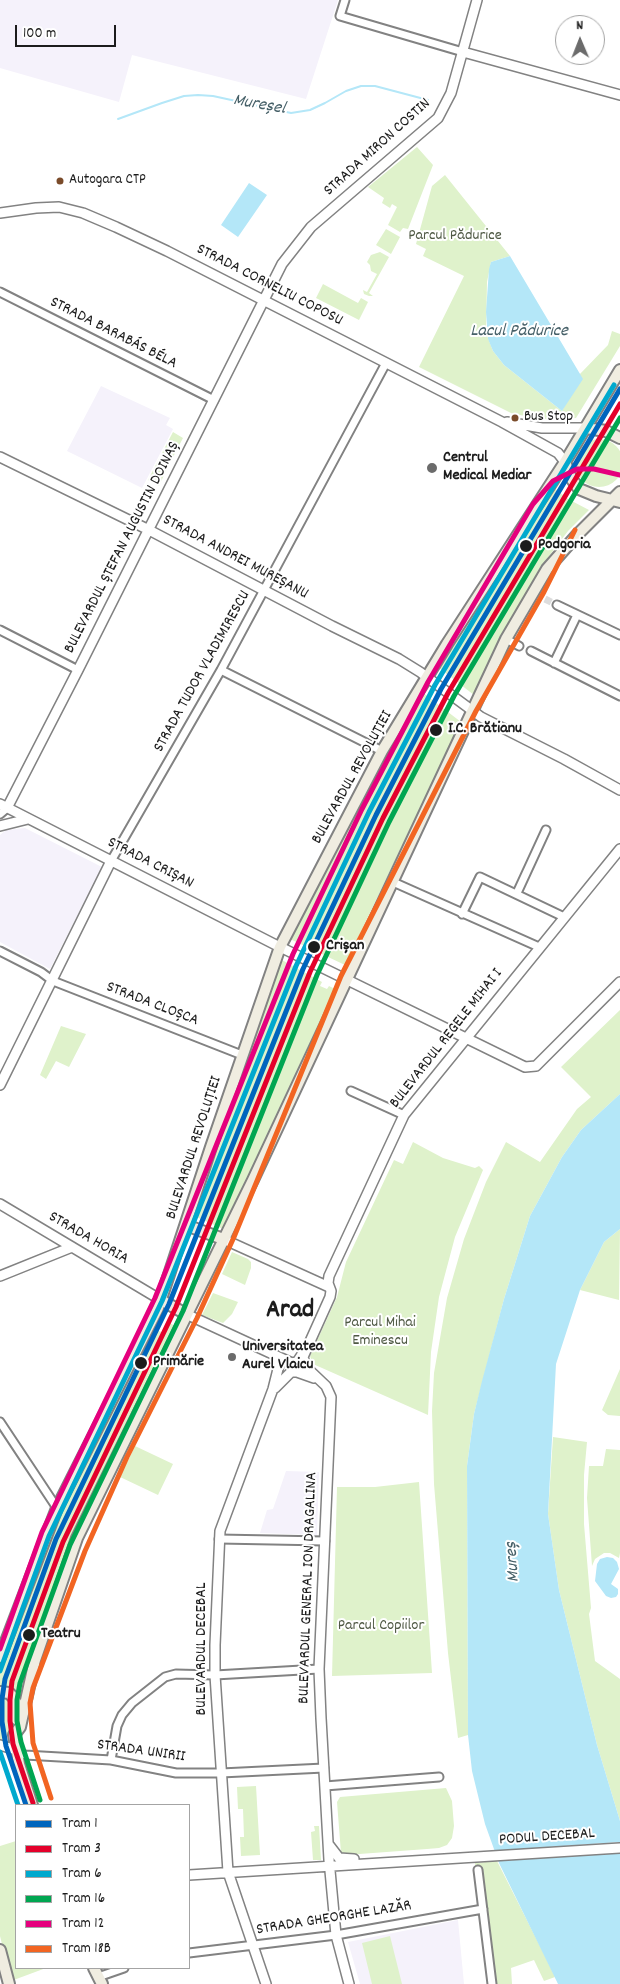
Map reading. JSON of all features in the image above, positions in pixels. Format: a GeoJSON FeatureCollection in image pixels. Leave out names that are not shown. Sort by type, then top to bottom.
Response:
{"type":"FeatureCollection","features":[{"type":"Feature","properties":{"kind":"main road","name":"STRADA MIRON COSTIN"},"geometry":{"type":"LineString","coordinates":[[264,300],[287,257],[311,227],[438,118],[448,101],[477,0]]}},
{"type":"Feature","properties":{"kind":"main road"},"geometry":{"type":"LineString","coordinates":[[463,52],[620,95]]}},
{"type":"Feature","properties":{"kind":"main road","name":"STRADA CORNELIU COPOSU"},"geometry":{"type":"LineString","coordinates":[[0,212],[47,207],[83,213],[168,251],[502,422],[558,453],[565,462]]}},
{"type":"Feature","properties":{"kind":"main road","name":"STRADA CORNELIU COPOSU"},"geometry":{"type":"LineString","coordinates":[[0,219],[14,212]]}},
{"type":"Feature","properties":{"kind":"main road","name":"BULEVARDUL ȘTEFAN AUGUSTIN DOINAȘ"},"geometry":{"type":"LineString","coordinates":[[2,809],[78,670],[264,300]]}},
{"type":"Feature","properties":{"kind":"main road","name":"BULEVARDUL REVOLUȚIEI"},"geometry":{"type":"LineString","coordinates":[[0,1657],[57,1508],[160,1300],[280,948],[382,752],[427,677],[565,462],[620,370]]}},
{"type":"Feature","properties":{"kind":"main road","name":"STRADA CORNELIU COPOSU"},"geometry":{"type":"LineString","coordinates":[[502,422],[542,428],[586,428]]}},
{"type":"Feature","properties":{"kind":"main road"},"geometry":{"type":"LineString","coordinates":[[586,428],[606,430],[620,438]]}},
{"type":"Feature","properties":{"kind":"main road","name":"STRADA ANDREI MUREȘANU"},"geometry":{"type":"LineString","coordinates":[[0,457],[148,530],[399,659],[427,677]]}},
{"type":"Feature","properties":{"kind":"main road"},"geometry":{"type":"LineString","coordinates":[[565,462],[571,478],[579,489],[615,501]]}},
{"type":"Feature","properties":{"kind":"main road"},"geometry":{"type":"LineString","coordinates":[[14,1735],[20,1727],[35,1660],[77,1538],[224,1240],[348,980],[506,639],[547,569],[563,550],[615,501],[620,492]]}},
{"type":"Feature","properties":{"kind":"main road"},"geometry":{"type":"LineString","coordinates":[[427,677],[472,712],[620,790]]}},
{"type":"Feature","properties":{"kind":"main road","name":"STRADA CRIȘAN"},"geometry":{"type":"LineString","coordinates":[[2,809],[28,819],[280,948]]}},
{"type":"Feature","properties":{"kind":"main road"},"geometry":{"type":"LineString","coordinates":[[0,826],[28,819]]}},
{"type":"Feature","properties":{"kind":"main road","name":"BULEVARDUL REGELE MIHAI I"},"geometry":{"type":"LineString","coordinates":[[305,1351],[330,1297],[329,1276],[404,1115],[620,849]]}},
{"type":"Feature","properties":{"kind":"main road"},"geometry":{"type":"LineString","coordinates":[[0,1085],[111,861]]}},
{"type":"Feature","properties":{"kind":"main road"},"geometry":{"type":"LineString","coordinates":[[280,948],[525,1067],[536,1066],[620,982]]}},
{"type":"Feature","properties":{"kind":"main road","name":"STRADA HORIA"},"geometry":{"type":"LineString","coordinates":[[0,1204],[160,1300]]}},
{"type":"Feature","properties":{"kind":"main road"},"geometry":{"type":"LineString","coordinates":[[186,1225],[329,1287]]}},
{"type":"Feature","properties":{"kind":"main road"},"geometry":{"type":"LineString","coordinates":[[0,1276],[72,1247]]}},
{"type":"Feature","properties":{"kind":"main road"},"geometry":{"type":"LineString","coordinates":[[160,1300],[186,1314],[293,1363],[297,1362],[305,1351]]}},
{"type":"Feature","properties":{"kind":"main road","name":"BULEVARDUL GENERAL ION DRAGALINA"},"geometry":{"type":"LineString","coordinates":[[305,1351],[304,1365],[328,1390],[331,1403],[319,1669],[329,1866],[336,1934],[349,1984]]}},
{"type":"Feature","properties":{"kind":"main road","name":"BULEVARDUL DECEBAL"},"geometry":{"type":"LineString","coordinates":[[266,1984],[228,1872],[215,1675],[219,1539],[223,1520],[273,1389],[279,1365],[276,1356]]}},
{"type":"Feature","properties":{"kind":"main road"},"geometry":{"type":"LineString","coordinates":[[273,1389],[293,1371],[321,1382]]}},
{"type":"Feature","properties":{"kind":"main road"},"geometry":{"type":"LineString","coordinates":[[0,1692],[13,1696],[16,1701],[14,1735],[16,1750],[32,1804]]}},
{"type":"Feature","properties":{"kind":"main road"},"geometry":{"type":"LineString","coordinates":[[0,1745],[16,1750]]}},
{"type":"Feature","properties":{"kind":"main road"},"geometry":{"type":"LineString","coordinates":[[328,1842],[341,1859],[367,1859],[378,1863]]}},
{"type":"Feature","properties":{"kind":"main road","name":"PODUL DECEBAL"},"geometry":{"type":"LineString","coordinates":[[378,1863],[620,1848]]}},
{"type":"Feature","properties":{"kind":"main road"},"geometry":{"type":"LineString","coordinates":[[190,1875],[378,1863]]}},
{"type":"Feature","properties":{"kind":"main road"},"geometry":{"type":"LineString","coordinates":[[0,1950],[9,1984]]}},
{"type":"Feature","properties":{"kind":"street"},"geometry":{"type":"LineString","coordinates":[[345,0],[340,16],[463,52]]}},
{"type":"Feature","properties":{"kind":"street","name":"STRADA BARABÁS BÉLA"},"geometry":{"type":"LineString","coordinates":[[0,292],[214,400]]}},
{"type":"Feature","properties":{"kind":"street","name":"STRADA TUDOR VLADIMIRESCU"},"geometry":{"type":"LineString","coordinates":[[111,861],[221,670],[386,363]]}},
{"type":"Feature","properties":{"kind":"street"},"geometry":{"type":"LineString","coordinates":[[557,606],[620,635]]}},
{"type":"Feature","properties":{"kind":"street"},"geometry":{"type":"LineString","coordinates":[[554,663],[577,615]]}},
{"type":"Feature","properties":{"kind":"street"},"geometry":{"type":"LineString","coordinates":[[0,630],[78,670]]}},
{"type":"Feature","properties":{"kind":"street"},"geometry":{"type":"LineString","coordinates":[[506,639],[519,646]]}},
{"type":"Feature","properties":{"kind":"street"},"geometry":{"type":"LineString","coordinates":[[531,651],[620,696]]}},
{"type":"Feature","properties":{"kind":"street"},"geometry":{"type":"LineString","coordinates":[[221,670],[382,752]]}},
{"type":"Feature","properties":{"kind":"street"},"geometry":{"type":"LineString","coordinates":[[517,893],[546,830]]}},
{"type":"Feature","properties":{"kind":"street"},"geometry":{"type":"LineString","coordinates":[[462,914],[480,877],[564,917]]}},
{"type":"Feature","properties":{"kind":"street"},"geometry":{"type":"LineString","coordinates":[[393,882],[539,947]]}},
{"type":"Feature","properties":{"kind":"street","name":"STRADA CLOȘCA"},"geometry":{"type":"LineString","coordinates":[[0,951],[41,972],[52,981],[242,1055]]}},
{"type":"Feature","properties":{"kind":"street"},"geometry":{"type":"LineString","coordinates":[[352,1091],[404,1115]]}},
{"type":"Feature","properties":{"kind":"street"},"geometry":{"type":"LineString","coordinates":[[0,1422],[57,1508]]}},
{"type":"Feature","properties":{"kind":"street"},"geometry":{"type":"LineString","coordinates":[[219,1539],[325,1540]]}},
{"type":"Feature","properties":{"kind":"street"},"geometry":{"type":"LineString","coordinates":[[111,1760],[117,1726],[122,1715],[132,1703],[165,1677],[172,1675],[215,1675],[319,1669]]}},
{"type":"Feature","properties":{"kind":"street","name":"STRADA UNIRII"},"geometry":{"type":"LineString","coordinates":[[16,1750],[25,1756],[111,1760],[162,1771],[221,1773],[324,1768]]}},
{"type":"Feature","properties":{"kind":"street"},"geometry":{"type":"LineString","coordinates":[[325,1786],[439,1777]]}},
{"type":"Feature","properties":{"kind":"street"},"geometry":{"type":"LineString","coordinates":[[478,1870],[492,1984]]}},
{"type":"Feature","properties":{"kind":"street","name":"STRADA GHEORGHE LAZĂR"},"geometry":{"type":"LineString","coordinates":[[190,1953],[336,1934],[482,1909]]}},
{"type":"Feature","properties":{"kind":"street"},"geometry":{"type":"LineString","coordinates":[[98,1976],[121,1969]]}},
{"type":"Feature","properties":{"kind":"shaded area"},"geometry":{"type":"Polygon","coordinates":[[[0,0],[338,0],[306,99],[132,55],[119,102],[0,68],[0,0]]]}},
{"type":"Feature","properties":{"kind":"shaded area"},"geometry":{"type":"Polygon","coordinates":[[[101,386],[170,418],[166,425],[173,429],[142,488],[67,451],[101,386]]]}},
{"type":"Feature","properties":{"kind":"shaded area"},"geometry":{"type":"Polygon","coordinates":[[[25,828],[102,867],[50,969],[0,942],[0,835],[6,830],[25,828]]]}},
{"type":"Feature","properties":{"kind":"shaded area"},"geometry":{"type":"Polygon","coordinates":[[[286,1471],[319,1472],[317,1535],[260,1533],[267,1510],[273,1509],[286,1471]]]}},
{"type":"Feature","properties":{"kind":"shaded area"},"geometry":{"type":"Polygon","coordinates":[[[458,1920],[464,1984],[360,1984],[348,1942],[458,1920]]]}},
{"type":"Feature","properties":{"kind":"green space"},"geometry":{"type":"Polygon","coordinates":[[[417,147],[433,165],[408,229],[403,228],[400,232],[388,225],[397,207],[392,204],[390,208],[382,203],[384,198],[368,187],[417,147]]]}},
{"type":"Feature","properties":{"kind":"green space","name":"Parcul Pădurice"},"geometry":{"type":"Polygon","coordinates":[[[445,175],[510,256],[491,262],[487,282],[486,333],[493,351],[504,365],[562,411],[579,375],[608,345],[612,331],[620,334],[620,346],[576,418],[552,420],[513,414],[419,367],[464,276],[423,256],[426,249],[416,244],[432,186],[445,175]]]}},
{"type":"Feature","properties":{"kind":"green space"},"geometry":{"type":"Polygon","coordinates":[[[386,229],[400,237],[391,254],[376,245],[386,229]]]}},
{"type":"Feature","properties":{"kind":"green space"},"geometry":{"type":"Polygon","coordinates":[[[380,252],[389,257],[369,293],[373,296],[369,296],[364,294],[363,290],[367,292],[377,274],[371,271],[370,265],[367,262],[371,255],[380,252]]]}},
{"type":"Feature","properties":{"kind":"green space"},"geometry":{"type":"Polygon","coordinates":[[[323,284],[358,303],[361,298],[368,302],[359,320],[316,298],[323,284]]]}},
{"type":"Feature","properties":{"kind":"green space"},"geometry":{"type":"Polygon","coordinates":[[[173,432],[183,438],[172,459],[162,453],[173,432]]]}},
{"type":"Feature","properties":{"kind":"green space"},"geometry":{"type":"Polygon","coordinates":[[[599,439],[604,440],[612,443],[621,454],[621,472],[612,483],[599,487],[594,486],[586,483],[579,476],[575,463],[576,458],[579,450],[586,443],[599,439]]]}},
{"type":"Feature","properties":{"kind":"green space"},"geometry":{"type":"Polygon","coordinates":[[[159,459],[169,464],[159,486],[148,480],[159,459]]]}},
{"type":"Feature","properties":{"kind":"green space"},"geometry":{"type":"Polygon","coordinates":[[[554,488],[568,499],[589,510],[568,531],[540,568],[498,643],[474,695],[439,668],[504,563],[554,488]]]}},
{"type":"Feature","properties":{"kind":"green space"},"geometry":{"type":"Polygon","coordinates":[[[422,692],[461,722],[345,965],[290,939],[383,757],[422,692]]]}},
{"type":"Feature","properties":{"kind":"green space"},"geometry":{"type":"Polygon","coordinates":[[[282,960],[322,982],[320,986],[327,989],[329,986],[335,989],[223,1229],[192,1215],[282,960]]]}},
{"type":"Feature","properties":{"kind":"green space"},"geometry":{"type":"Polygon","coordinates":[[[620,1010],[620,1094],[581,1130],[562,1157],[530,1216],[504,1299],[474,1414],[467,1466],[468,1735],[458,1738],[448,1653],[434,1484],[432,1411],[434,1373],[447,1298],[464,1239],[486,1182],[506,1142],[540,1162],[577,1109],[591,1097],[561,1067],[620,1010]]]}},
{"type":"Feature","properties":{"kind":"green space"},"geometry":{"type":"Polygon","coordinates":[[[61,1026],[86,1034],[69,1067],[56,1061],[46,1079],[40,1075],[61,1026]]]}},
{"type":"Feature","properties":{"kind":"green space","name":"Parcul Mihai Eminescu"},"geometry":{"type":"Polygon","coordinates":[[[413,1142],[443,1158],[475,1168],[479,1166],[483,1170],[455,1237],[439,1297],[431,1352],[428,1415],[313,1364],[310,1356],[337,1297],[346,1262],[394,1160],[403,1164],[413,1142]]]}},
{"type":"Feature","properties":{"kind":"green space"},"geometry":{"type":"Polygon","coordinates":[[[620,1229],[619,1300],[580,1290],[604,1242],[620,1229]]]}},
{"type":"Feature","properties":{"kind":"green space"},"geometry":{"type":"Polygon","coordinates":[[[232,1252],[251,1262],[251,1268],[245,1285],[222,1274],[232,1252]]]}},
{"type":"Feature","properties":{"kind":"green space"},"geometry":{"type":"Polygon","coordinates":[[[213,1293],[238,1302],[232,1314],[223,1323],[202,1315],[213,1293]]]}},
{"type":"Feature","properties":{"kind":"green space"},"geometry":{"type":"Polygon","coordinates":[[[168,1322],[175,1326],[65,1552],[26,1676],[22,1697],[14,1691],[0,1687],[0,1671],[47,1545],[128,1374],[135,1377],[158,1331],[162,1332],[168,1322]]]}},
{"type":"Feature","properties":{"kind":"green space"},"geometry":{"type":"Polygon","coordinates":[[[620,1369],[620,1416],[608,1415],[602,1410],[620,1369]]]}},
{"type":"Feature","properties":{"kind":"green space"},"geometry":{"type":"Polygon","coordinates":[[[553,1437],[587,1442],[584,1475],[584,1524],[591,1608],[589,1614],[595,1661],[620,1679],[620,1821],[597,1745],[559,1590],[548,1514],[553,1437]]]}},
{"type":"Feature","properties":{"kind":"green space"},"geometry":{"type":"Polygon","coordinates":[[[135,1446],[173,1464],[158,1495],[120,1477],[135,1446]]]}},
{"type":"Feature","properties":{"kind":"green space"},"geometry":{"type":"Polygon","coordinates":[[[606,1449],[620,1450],[620,1553],[619,1558],[610,1553],[604,1553],[595,1559],[592,1566],[587,1498],[589,1466],[603,1466],[606,1449]]]}},
{"type":"Feature","properties":{"kind":"green space","name":"Parcul Copiilor"},"geometry":{"type":"Polygon","coordinates":[[[419,1482],[432,1673],[332,1676],[337,1487],[375,1487],[419,1482]]]}},
{"type":"Feature","properties":{"kind":"green space"},"geometry":{"type":"Polygon","coordinates":[[[0,1696],[9,1699],[13,1705],[11,1734],[0,1741],[0,1696]]]}},
{"type":"Feature","properties":{"kind":"green space"},"geometry":{"type":"Polygon","coordinates":[[[256,1786],[260,1855],[241,1856],[240,1837],[244,1837],[243,1809],[238,1809],[237,1787],[256,1786]]]}},
{"type":"Feature","properties":{"kind":"green space"},"geometry":{"type":"Polygon","coordinates":[[[446,1788],[452,1801],[454,1826],[452,1838],[447,1845],[427,1849],[346,1855],[341,1853],[337,1802],[340,1797],[446,1788]]]}},
{"type":"Feature","properties":{"kind":"green space"},"geometry":{"type":"Polygon","coordinates":[[[314,1826],[319,1826],[321,1860],[313,1860],[311,1832],[315,1831],[314,1826]]]}},
{"type":"Feature","properties":{"kind":"green space"},"geometry":{"type":"Polygon","coordinates":[[[15,1841],[15,1969],[43,1969],[11,1981],[0,1936],[0,1846],[15,1841]]]}},
{"type":"Feature","properties":{"kind":"green space"},"geometry":{"type":"Polygon","coordinates":[[[497,1861],[555,1977],[544,1981],[534,1960],[511,1968],[512,1984],[488,1984],[475,1863],[497,1861]]]}},
{"type":"Feature","properties":{"kind":"green space"},"geometry":{"type":"Polygon","coordinates":[[[390,1936],[402,1984],[372,1984],[362,1943],[390,1936]]]}},
{"type":"Feature","properties":{"kind":"water"},"geometry":{"type":"Polygon","coordinates":[[[249,183],[267,195],[238,237],[221,225],[249,183]]]}},
{"type":"Feature","properties":{"kind":"water","name":"Lacul Pădurice"},"geometry":{"type":"Polygon","coordinates":[[[510,256],[583,379],[562,411],[504,365],[493,351],[488,339],[486,312],[489,269],[491,262],[510,256]]]}},
{"type":"Feature","properties":{"kind":"water","name":"Mureș"},"geometry":{"type":"Polygon","coordinates":[[[620,1094],[620,1229],[604,1242],[580,1290],[556,1364],[548,1514],[559,1590],[597,1745],[620,1821],[620,1984],[558,1984],[499,1863],[485,1824],[472,1771],[468,1735],[467,1466],[474,1414],[482,1381],[504,1299],[530,1216],[562,1157],[581,1130],[620,1094]]]}},
{"type":"Feature","properties":{"kind":"water"},"geometry":{"type":"Polygon","coordinates":[[[613,1558],[617,1562],[619,1569],[611,1584],[618,1589],[618,1594],[616,1597],[611,1598],[606,1596],[595,1581],[597,1564],[600,1559],[613,1558]]]}},
{"type":"Feature","properties":{"kind":"pier"},"geometry":{"type":"Polygon","coordinates":[[[620,1842],[620,1853],[495,1861],[492,1851],[620,1842]]]}},
{"type":"Feature","properties":{"kind":"waterway","name":"Mureșel"},"geometry":{"type":"LineString","coordinates":[[118,119],[184,96],[198,95],[213,96],[291,113],[310,110],[346,91],[361,86],[375,86],[428,100]]}},
{"type":"Feature","properties":{"kind":"tunnel"},"geometry":{"type":"LineString","coordinates":[[545,599],[557,605]]}},
{"type":"Feature","properties":{"kind":"tram line","name":"6"},"geometry":{"type":"LineString","coordinates":[[0,1671],[49,1536],[162,1301],[296,966],[369,812],[435,685],[614,385]]}},
{"type":"Feature","properties":{"kind":"tram line","name":"1"},"geometry":{"type":"LineString","coordinates":[[26,1804],[6,1746],[2,1722],[2,1699],[5,1679],[56,1539],[169,1304],[303,969],[376,815],[441,689],[620,389]]}},
{"type":"Feature","properties":{"kind":"tram line","name":"3"},"geometry":{"type":"LineString","coordinates":[[33,1803],[13,1744],[10,1721],[12,1681],[63,1542],[176,1307],[310,972],[383,818],[448,693],[620,404]]}},
{"type":"Feature","properties":{"kind":"tram line","name":"16"},"geometry":{"type":"LineString","coordinates":[[40,1800],[21,1742],[17,1721],[17,1700],[20,1683],[70,1545],[183,1311],[317,975],[389,822],[454,696],[620,418]]}},
{"type":"Feature","properties":{"kind":"tram line","name":"12"},"geometry":{"type":"LineString","coordinates":[[0,1649],[42,1532],[155,1298],[293,954],[362,809],[428,682],[533,504],[553,481],[577,469],[594,469],[620,475]]}},
{"type":"Feature","properties":{"kind":"tram line","name":"18B"},"geometry":{"type":"LineString","coordinates":[[51,1798],[33,1743],[30,1703],[33,1688],[85,1551],[127,1457],[197,1318],[234,1237],[341,976],[476,711],[544,592],[575,530]]}},
{"type":"Feature","properties":{"kind":"tram line","name":"6"},"geometry":{"type":"LineString","coordinates":[[0,1752],[18,1804]]}},
{"type":"Feature","properties":{"kind":"place","name":"Autogara CTP"},"geometry":{"type":"Point","coordinates":[60,181]}},
{"type":"Feature","properties":{"kind":"place","name":"Bus Stop"},"geometry":{"type":"Point","coordinates":[515,418]}},
{"type":"Feature","properties":{"kind":"place","name":"Centrul Medical Mediar"},"geometry":{"type":"Point","coordinates":[432,468]}},
{"type":"Feature","properties":{"kind":"place","name":"Podgoria"},"geometry":{"type":"Point","coordinates":[526,546]}},
{"type":"Feature","properties":{"kind":"place","name":"I.C. Brătianu"},"geometry":{"type":"Point","coordinates":[436,730]}},
{"type":"Feature","properties":{"kind":"place","name":"Crișan"},"geometry":{"type":"Point","coordinates":[314,947]}},
{"type":"Feature","properties":{"kind":"place","name":"Universitatea Aurel Vlaicu"},"geometry":{"type":"Point","coordinates":[232,1357]}},
{"type":"Feature","properties":{"kind":"place","name":"Primărie"},"geometry":{"type":"Point","coordinates":[141,1363]}},
{"type":"Feature","properties":{"kind":"place","name":"Teatru"},"geometry":{"type":"Point","coordinates":[29,1635]}},
{"type":"Feature","properties":{"kind":"district","name":"Arad"},"geometry":{"type":"Point","coordinates":[290,1312]}}]}
